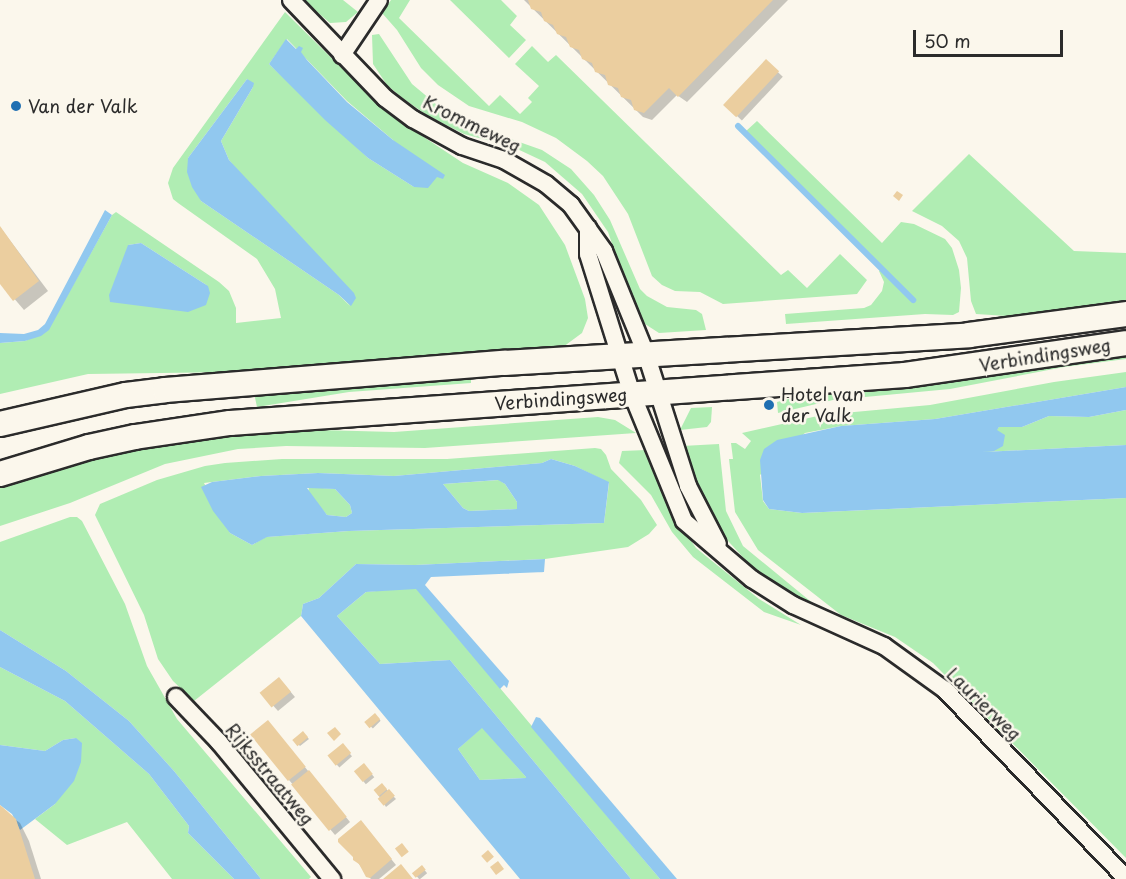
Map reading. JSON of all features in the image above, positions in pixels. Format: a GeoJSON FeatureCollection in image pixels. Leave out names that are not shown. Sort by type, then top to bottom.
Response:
{"type":"FeatureCollection","features":[{"type":"Feature","properties":{"kind":"street","name":"Krommeweg"},"geometry":{"type":"LineString","coordinates":[[291,0],[385,98],[413,119],[462,146],[504,160],[546,184],[572,205],[604,251],[646,354],[658,392]]}},
{"type":"Feature","properties":{"kind":"street"},"geometry":{"type":"LineString","coordinates":[[342,55],[374,7]]}},
{"type":"Feature","properties":{"kind":"street"},"geometry":{"type":"LineString","coordinates":[[588,228],[588,254],[619,356]]}},
{"type":"Feature","properties":{"kind":"street","name":"Verbindingsweg"},"geometry":{"type":"LineString","coordinates":[[0,424],[157,390],[646,354],[969,335],[1126,314]]}},
{"type":"Feature","properties":{"kind":"street","name":"Verbindingsweg"},"geometry":{"type":"LineString","coordinates":[[0,474],[89,447],[135,437],[219,424],[943,371],[1126,343]]}},
{"type":"Feature","properties":{"kind":"street","name":"Laurierweg"},"geometry":{"type":"LineString","coordinates":[[619,356],[632,394],[684,521],[752,579],[793,605],[884,646],[945,690],[1126,878]]}},
{"type":"Feature","properties":{"kind":"street","name":"Laurierweg"},"geometry":{"type":"LineString","coordinates":[[658,392],[688,486],[700,513],[726,558]]}},
{"type":"Feature","properties":{"kind":"street","name":"Rijksstraatweg"},"geometry":{"type":"LineString","coordinates":[[176,697],[219,742],[332,879]]}},
{"type":"Feature","properties":{"kind":"green space"},"geometry":{"type":"Polygon","coordinates":[[[303,0],[343,0],[358,12],[346,22],[330,23],[303,0]]]}},
{"type":"Feature","properties":{"kind":"green space"},"geometry":{"type":"Polygon","coordinates":[[[391,0],[410,0],[399,18],[489,106],[500,95],[520,114],[532,102],[528,98],[539,86],[515,64],[532,46],[548,62],[556,55],[781,275],[788,270],[807,288],[840,254],[867,280],[857,294],[723,304],[700,292],[675,291],[662,285],[652,276],[628,214],[603,176],[556,138],[522,122],[469,106],[438,85],[421,68],[397,30],[382,13],[391,0]]]}},
{"type":"Feature","properties":{"kind":"green space"},"geometry":{"type":"Polygon","coordinates":[[[450,0],[501,0],[517,16],[510,25],[526,40],[509,58],[450,0]]]}},
{"type":"Feature","properties":{"kind":"green space"},"geometry":{"type":"Polygon","coordinates":[[[285,12],[386,112],[463,163],[508,183],[539,205],[565,245],[585,299],[588,318],[582,333],[563,347],[234,372],[88,374],[0,394],[0,343],[25,341],[48,330],[112,215],[116,212],[229,291],[236,308],[236,323],[281,318],[275,289],[257,259],[173,199],[168,183],[173,168],[285,12]],[[287,39],[269,64],[368,158],[414,187],[393,140],[347,101],[287,39]],[[247,79],[188,158],[201,201],[339,295],[350,306],[229,160],[221,141],[253,87],[247,79]],[[141,243],[128,245],[208,286],[141,243]]]}},
{"type":"Feature","properties":{"kind":"green space"},"geometry":{"type":"Polygon","coordinates":[[[379,34],[412,84],[448,114],[466,123],[542,150],[571,169],[594,195],[610,220],[640,289],[647,296],[667,307],[696,310],[702,314],[706,330],[659,333],[645,324],[633,304],[608,232],[582,194],[545,162],[513,147],[464,134],[428,116],[401,97],[387,85],[373,64],[372,35],[379,34]]]}},
{"type":"Feature","properties":{"kind":"green space"},"geometry":{"type":"Polygon","coordinates":[[[757,121],[882,243],[901,222],[914,224],[945,239],[952,248],[959,270],[961,288],[959,312],[953,315],[925,314],[786,324],[785,314],[864,308],[871,305],[882,291],[884,282],[879,271],[882,269],[745,132],[757,121]]]}},
{"type":"Feature","properties":{"kind":"green space"},"geometry":{"type":"Polygon","coordinates":[[[969,154],[1074,251],[1126,253],[1126,308],[1007,316],[976,314],[971,301],[967,258],[959,241],[942,226],[912,211],[969,154]]]}},
{"type":"Feature","properties":{"kind":"green space"},"geometry":{"type":"Polygon","coordinates":[[[1126,349],[1126,359],[1064,367],[950,389],[833,400],[778,413],[777,402],[815,392],[1126,349]]]}},
{"type":"Feature","properties":{"kind":"green space"},"geometry":{"type":"Polygon","coordinates":[[[1126,372],[1126,387],[935,419],[841,426],[805,433],[760,475],[763,501],[769,509],[802,513],[1126,498],[1126,858],[933,663],[895,637],[841,615],[758,550],[735,512],[729,459],[733,459],[731,443],[736,443],[745,449],[751,441],[742,433],[822,415],[930,405],[1054,382],[1126,372]]]}},
{"type":"Feature","properties":{"kind":"green space"},"geometry":{"type":"Polygon","coordinates":[[[471,377],[471,383],[349,392],[257,407],[254,393],[471,377]]]}},
{"type":"Feature","properties":{"kind":"green space"},"geometry":{"type":"Polygon","coordinates":[[[712,407],[711,422],[707,427],[680,430],[691,408],[712,407]]]}},
{"type":"Feature","properties":{"kind":"green space"},"geometry":{"type":"Polygon","coordinates":[[[1126,410],[1126,445],[983,452],[1003,445],[996,430],[999,427],[1022,427],[1049,416],[1089,417],[1126,410]]]}},
{"type":"Feature","properties":{"kind":"green space"},"geometry":{"type":"Polygon","coordinates":[[[598,417],[615,420],[636,433],[425,448],[286,446],[238,449],[165,464],[70,503],[0,526],[0,487],[76,463],[185,439],[282,429],[394,432],[598,417]]]}},
{"type":"Feature","properties":{"kind":"green space"},"geometry":{"type":"Polygon","coordinates":[[[719,444],[726,511],[743,546],[815,605],[781,588],[751,566],[718,530],[703,504],[682,446],[719,444]]]}},
{"type":"Feature","properties":{"kind":"green space"},"geometry":{"type":"Polygon","coordinates":[[[601,449],[611,469],[641,500],[657,525],[649,534],[628,547],[545,559],[415,565],[356,564],[319,598],[303,604],[301,616],[194,701],[173,681],[158,659],[144,615],[95,515],[100,504],[157,480],[205,466],[282,459],[447,459],[601,449]],[[551,459],[542,463],[394,476],[318,473],[261,476],[204,483],[230,533],[252,545],[266,537],[349,531],[604,523],[609,483],[575,466],[551,459]]]}},
{"type":"Feature","properties":{"kind":"green space"},"geometry":{"type":"Polygon","coordinates":[[[646,450],[672,513],[696,548],[759,599],[801,625],[764,612],[693,557],[672,532],[651,495],[619,463],[622,451],[646,450]]]}},
{"type":"Feature","properties":{"kind":"green space"},"geometry":{"type":"Polygon","coordinates":[[[499,480],[505,484],[517,502],[517,509],[469,511],[463,508],[443,484],[499,480]]]}},
{"type":"Feature","properties":{"kind":"green space"},"geometry":{"type":"Polygon","coordinates":[[[309,487],[335,489],[350,505],[352,513],[346,517],[327,515],[308,493],[309,487]]]}},
{"type":"Feature","properties":{"kind":"green space"},"geometry":{"type":"Polygon","coordinates":[[[70,517],[77,517],[82,521],[125,604],[147,666],[177,719],[311,877],[309,879],[261,879],[174,771],[129,721],[66,671],[0,630],[0,542],[70,517]]]}},
{"type":"Feature","properties":{"kind":"green space"},"geometry":{"type":"Polygon","coordinates":[[[417,589],[660,879],[631,879],[450,660],[380,664],[337,616],[366,592],[417,589]]]}},
{"type":"Feature","properties":{"kind":"green space"},"geometry":{"type":"Polygon","coordinates":[[[0,667],[65,701],[149,774],[189,826],[188,833],[234,879],[172,879],[127,822],[67,845],[35,819],[55,804],[76,738],[63,740],[45,751],[0,745],[0,667]]]}},
{"type":"Feature","properties":{"kind":"green space"},"geometry":{"type":"Polygon","coordinates":[[[482,727],[527,778],[480,780],[458,749],[482,727]]]}},
{"type":"Feature","properties":{"kind":"water"},"geometry":{"type":"Polygon","coordinates":[[[286,39],[296,49],[299,46],[303,48],[301,52],[307,60],[347,102],[393,140],[445,175],[443,179],[437,177],[428,188],[414,187],[368,158],[325,120],[269,64],[286,39]]]}},
{"type":"Feature","properties":{"kind":"water"},"geometry":{"type":"Polygon","coordinates":[[[247,79],[254,83],[253,87],[221,141],[229,160],[354,293],[356,298],[351,306],[339,295],[201,201],[192,187],[187,172],[188,158],[247,79]]]}},
{"type":"Feature","properties":{"kind":"water"},"geometry":{"type":"Polygon","coordinates":[[[105,210],[112,215],[49,330],[41,336],[25,341],[0,343],[0,333],[24,334],[38,330],[45,324],[105,210]]]}},
{"type":"Feature","properties":{"kind":"water"},"geometry":{"type":"Polygon","coordinates":[[[141,243],[208,286],[210,293],[206,305],[188,312],[110,302],[109,295],[128,245],[141,243]]]}},
{"type":"Feature","properties":{"kind":"water"},"geometry":{"type":"Polygon","coordinates":[[[1126,387],[1126,410],[1089,417],[1049,416],[1022,427],[999,427],[997,430],[1005,435],[1003,446],[994,451],[983,452],[1126,445],[1126,498],[802,513],[769,509],[763,500],[760,460],[764,449],[777,440],[841,426],[935,419],[1126,387]]]}},
{"type":"Feature","properties":{"kind":"water"},"geometry":{"type":"Polygon","coordinates":[[[551,459],[575,466],[609,482],[604,523],[349,531],[267,537],[252,545],[230,533],[213,511],[201,487],[212,482],[261,476],[318,473],[394,476],[542,463],[551,459]],[[498,480],[443,484],[463,508],[469,511],[517,509],[517,502],[505,484],[498,480]],[[307,488],[327,515],[346,517],[352,513],[350,505],[335,489],[307,488]]]}},
{"type":"Feature","properties":{"kind":"water"},"geometry":{"type":"Polygon","coordinates":[[[545,559],[544,572],[431,577],[425,585],[509,681],[507,688],[504,685],[500,689],[416,589],[366,592],[337,616],[380,664],[450,660],[631,879],[520,879],[301,616],[303,604],[319,598],[356,564],[415,565],[545,559]],[[482,728],[458,749],[480,780],[526,777],[482,728]]]}},
{"type":"Feature","properties":{"kind":"water"},"geometry":{"type":"Polygon","coordinates":[[[0,630],[66,671],[129,721],[174,771],[261,879],[234,879],[188,833],[189,826],[149,774],[65,701],[0,667],[0,630]]]}},
{"type":"Feature","properties":{"kind":"water"},"geometry":{"type":"Polygon","coordinates":[[[536,717],[540,718],[677,879],[660,879],[531,727],[536,717]]]}},
{"type":"Feature","properties":{"kind":"water"},"geometry":{"type":"Polygon","coordinates":[[[76,738],[82,743],[81,762],[74,781],[55,804],[20,830],[12,814],[0,805],[0,745],[45,751],[63,740],[76,738]]]}},
{"type":"Feature","properties":{"kind":"building"},"geometry":{"type":"Polygon","coordinates":[[[528,0],[773,0],[678,97],[669,88],[644,113],[634,110],[631,100],[621,97],[618,88],[608,85],[605,75],[595,72],[592,63],[582,59],[579,50],[570,47],[566,37],[557,34],[553,25],[544,21],[541,12],[531,9],[528,0]]]}},
{"type":"Feature","properties":{"kind":"building"},"geometry":{"type":"Polygon","coordinates":[[[766,59],[779,71],[736,117],[723,105],[766,59]]]}},
{"type":"Feature","properties":{"kind":"building"},"geometry":{"type":"Polygon","coordinates":[[[897,191],[903,195],[899,201],[893,196],[897,191]]]}},
{"type":"Feature","properties":{"kind":"building"},"geometry":{"type":"Polygon","coordinates":[[[0,226],[39,281],[13,301],[0,284],[0,226]]]}},
{"type":"Feature","properties":{"kind":"building"},"geometry":{"type":"Polygon","coordinates":[[[279,677],[291,692],[272,707],[260,693],[279,677]]]}},
{"type":"Feature","properties":{"kind":"building"},"geometry":{"type":"Polygon","coordinates":[[[375,713],[380,719],[369,728],[364,722],[375,713]]]}},
{"type":"Feature","properties":{"kind":"building"},"geometry":{"type":"Polygon","coordinates":[[[268,720],[306,767],[288,781],[250,734],[268,720]]]}},
{"type":"Feature","properties":{"kind":"building"},"geometry":{"type":"Polygon","coordinates":[[[335,727],[341,734],[334,741],[327,733],[335,727]]]}},
{"type":"Feature","properties":{"kind":"building"},"geometry":{"type":"Polygon","coordinates":[[[303,731],[308,737],[297,746],[292,740],[303,731]]]}},
{"type":"Feature","properties":{"kind":"building"},"geometry":{"type":"Polygon","coordinates":[[[343,743],[351,753],[336,766],[327,756],[343,743]]]}},
{"type":"Feature","properties":{"kind":"building"},"geometry":{"type":"Polygon","coordinates":[[[364,763],[373,774],[363,782],[354,771],[364,763]]]}},
{"type":"Feature","properties":{"kind":"building"},"geometry":{"type":"Polygon","coordinates":[[[309,770],[347,817],[329,831],[291,784],[309,770]]]}},
{"type":"Feature","properties":{"kind":"building"},"geometry":{"type":"Polygon","coordinates":[[[382,783],[387,789],[379,796],[374,790],[382,783]]]}},
{"type":"Feature","properties":{"kind":"building"},"geometry":{"type":"Polygon","coordinates":[[[389,789],[395,796],[384,806],[378,799],[389,789]]]}},
{"type":"Feature","properties":{"kind":"building"},"geometry":{"type":"Polygon","coordinates":[[[0,805],[16,819],[35,879],[0,879],[0,805]]]}},
{"type":"Feature","properties":{"kind":"building"},"geometry":{"type":"Polygon","coordinates":[[[361,820],[392,859],[370,878],[366,877],[359,864],[338,842],[338,839],[361,820]]]}},
{"type":"Feature","properties":{"kind":"building"},"geometry":{"type":"Polygon","coordinates":[[[402,843],[409,852],[402,857],[395,849],[402,843]]]}},
{"type":"Feature","properties":{"kind":"building"},"geometry":{"type":"Polygon","coordinates":[[[488,850],[494,857],[487,863],[481,856],[488,850]]]}},
{"type":"Feature","properties":{"kind":"building"},"geometry":{"type":"Polygon","coordinates":[[[498,861],[504,869],[496,875],[490,867],[498,861]]]}},
{"type":"Feature","properties":{"kind":"building"},"geometry":{"type":"Polygon","coordinates":[[[401,864],[413,879],[383,879],[401,864]]]}},
{"type":"Feature","properties":{"kind":"building"},"geometry":{"type":"Polygon","coordinates":[[[422,865],[426,870],[416,878],[412,873],[422,865]]]}},
{"type":"Feature","properties":{"kind":"waterway"},"geometry":{"type":"LineString","coordinates":[[738,126],[913,300]]}},
{"type":"Feature","properties":{"kind":"place","name":"Van der Valk"},"geometry":{"type":"Point","coordinates":[16,106]}},
{"type":"Feature","properties":{"kind":"place","name":"Hotel van der Valk"},"geometry":{"type":"Point","coordinates":[769,405]}}]}
